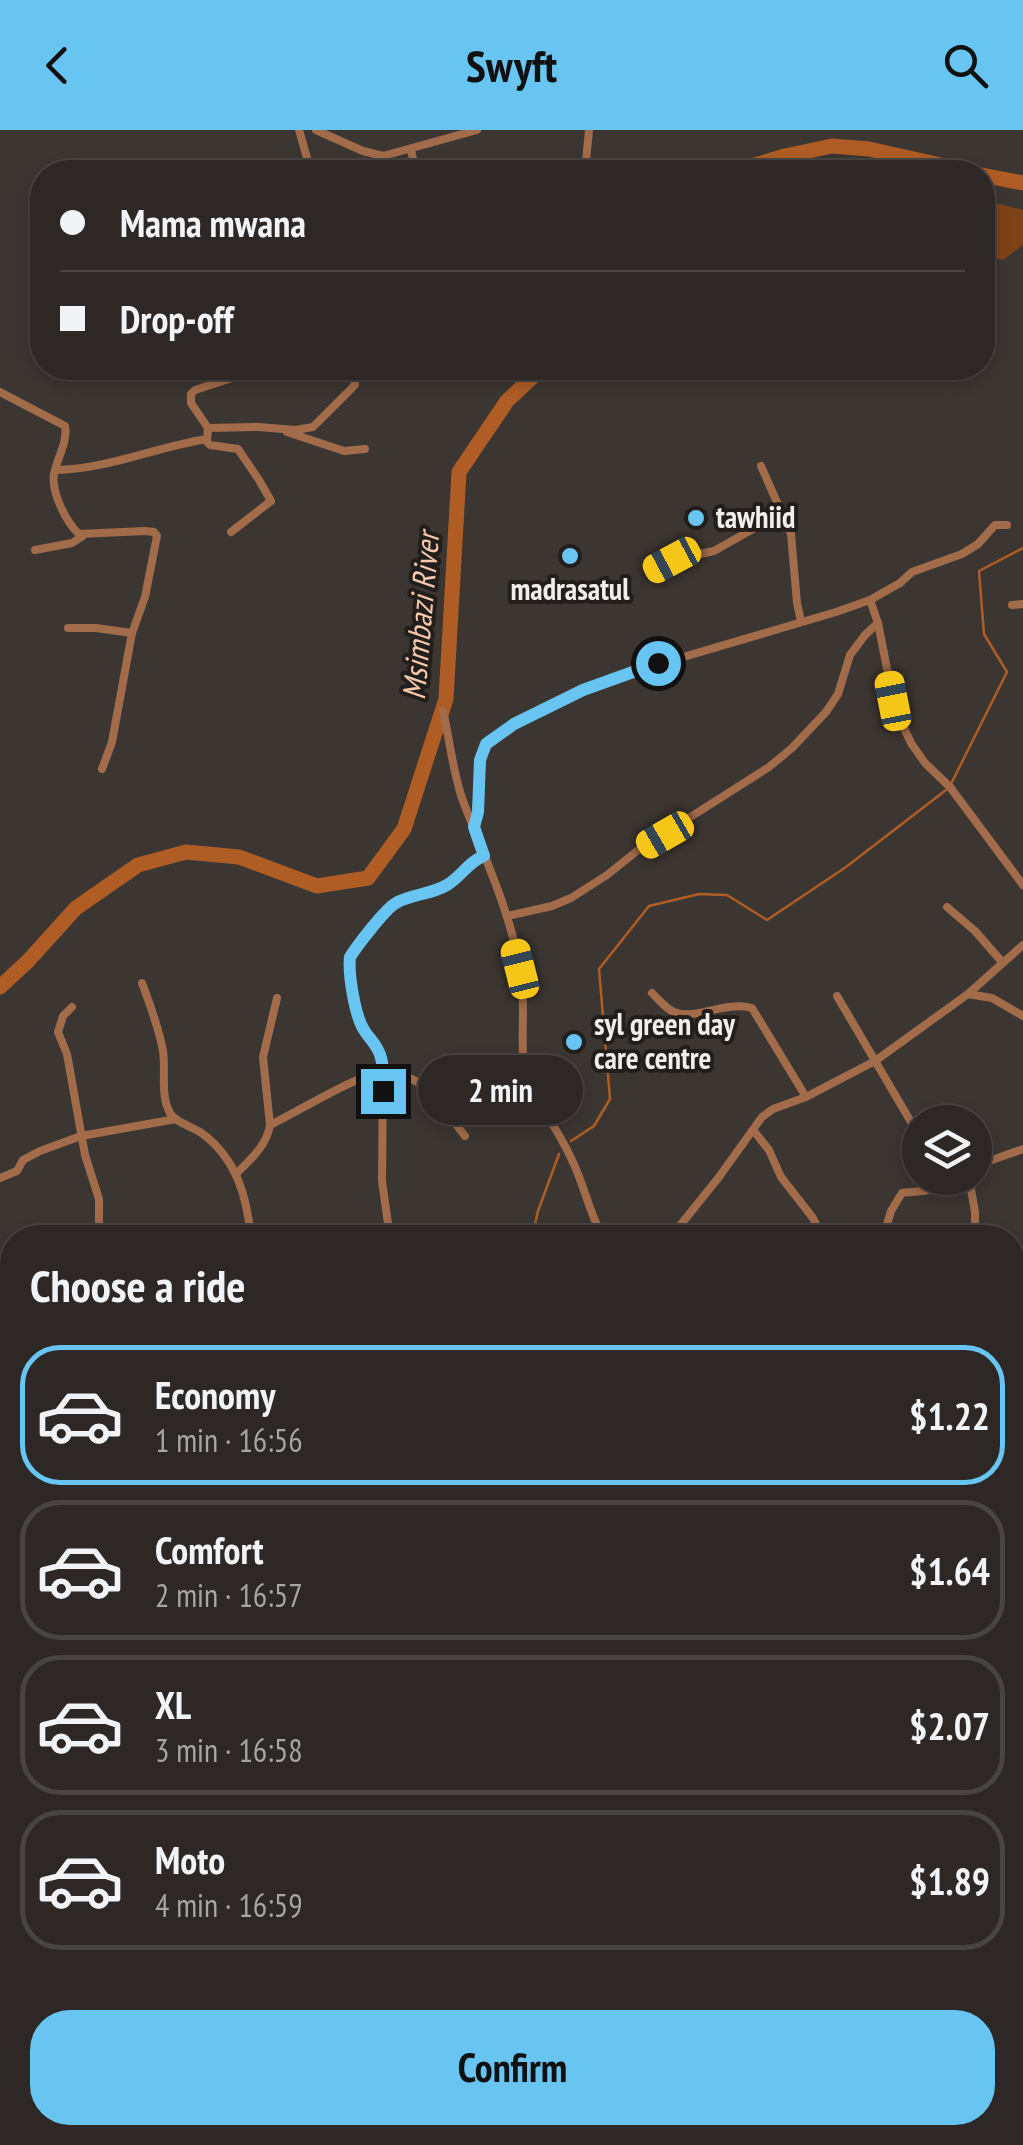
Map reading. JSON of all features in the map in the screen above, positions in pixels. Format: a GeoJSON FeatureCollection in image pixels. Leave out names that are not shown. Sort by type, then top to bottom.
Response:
{"type":"FeatureCollection","features":[{"type":"Feature","properties":{"kind":"street"},"geometry":{"type":"LineString","coordinates":[[299,130],[308,160]]}},
{"type":"Feature","properties":{"kind":"street"},"geometry":{"type":"LineString","coordinates":[[316,130],[383,156],[477,130]]}},
{"type":"Feature","properties":{"kind":"street"},"geometry":{"type":"LineString","coordinates":[[587,160],[589,130]]}},
{"type":"Feature","properties":{"kind":"street"},"geometry":{"type":"LineString","coordinates":[[411,150],[413,160]]}},
{"type":"Feature","properties":{"kind":"street"},"geometry":{"type":"LineString","coordinates":[[225,380],[194,390],[191,403],[208,428],[210,444],[238,449],[270,501],[232,532]]}},
{"type":"Feature","properties":{"kind":"street"},"geometry":{"type":"LineString","coordinates":[[208,428],[314,427],[354,386],[353,380]]}},
{"type":"Feature","properties":{"kind":"street"},"geometry":{"type":"LineString","coordinates":[[0,392],[65,426],[66,436],[53,481],[78,534],[146,531],[157,536],[145,597],[132,634],[112,742],[102,769]]}},
{"type":"Feature","properties":{"kind":"street"},"geometry":{"type":"LineString","coordinates":[[278,428],[326,447],[344,451],[364,449]]}},
{"type":"Feature","properties":{"kind":"street"},"geometry":{"type":"LineString","coordinates":[[56,470],[124,460],[170,445],[207,439]]}},
{"type":"Feature","properties":{"kind":"street"},"geometry":{"type":"LineString","coordinates":[[762,466],[791,534],[802,621]]}},
{"type":"Feature","properties":{"kind":"street"},"geometry":{"type":"LineString","coordinates":[[649,572],[672,560],[714,550],[783,512]]}},
{"type":"Feature","properties":{"kind":"street"},"geometry":{"type":"LineString","coordinates":[[474,827],[483,750],[514,724],[612,678],[870,600],[912,572],[971,550],[996,525],[1007,525]]}},
{"type":"Feature","properties":{"kind":"street"},"geometry":{"type":"LineString","coordinates":[[35,550],[72,543],[85,535]]}},
{"type":"Feature","properties":{"kind":"street"},"geometry":{"type":"LineString","coordinates":[[870,600],[896,710],[911,743],[950,787],[1023,885]]}},
{"type":"Feature","properties":{"kind":"street"},"geometry":{"type":"LineString","coordinates":[[1012,605],[1023,604]]}},
{"type":"Feature","properties":{"kind":"street"},"geometry":{"type":"LineString","coordinates":[[507,916],[552,906],[592,886],[638,850],[778,759],[831,706],[850,655],[878,623]]}},
{"type":"Feature","properties":{"kind":"street"},"geometry":{"type":"LineString","coordinates":[[68,628],[132,634]]}},
{"type":"Feature","properties":{"kind":"street"},"geometry":{"type":"LineString","coordinates":[[444,711],[462,798],[507,916],[520,969],[525,1076],[569,1152],[597,1225]]}},
{"type":"Feature","properties":{"kind":"street"},"geometry":{"type":"LineString","coordinates":[[388,1225],[382,1181],[383,1072],[376,1044],[360,1022],[351,986],[350,957],[394,904],[442,888],[484,856]]}},
{"type":"Feature","properties":{"kind":"street"},"geometry":{"type":"LineString","coordinates":[[947,907],[975,931],[1002,963]]}},
{"type":"Feature","properties":{"kind":"street"},"geometry":{"type":"LineString","coordinates":[[681,1225],[769,1112],[875,1061],[968,994],[1023,945]]}},
{"type":"Feature","properties":{"kind":"street"},"geometry":{"type":"LineString","coordinates":[[142,983],[161,1041],[167,1106],[176,1119],[211,1140],[237,1173],[250,1225]]}},
{"type":"Feature","properties":{"kind":"street"},"geometry":{"type":"LineString","coordinates":[[652,993],[672,1012],[682,1015],[719,1007],[752,1008],[806,1096]]}},
{"type":"Feature","properties":{"kind":"street"},"geometry":{"type":"LineString","coordinates":[[968,994],[992,998],[1023,1016]]}},
{"type":"Feature","properties":{"kind":"street"},"geometry":{"type":"LineString","coordinates":[[836,996],[902,1107]]}},
{"type":"Feature","properties":{"kind":"street"},"geometry":{"type":"LineString","coordinates":[[237,1173],[267,1138],[270,1126],[263,1058],[278,998]]}},
{"type":"Feature","properties":{"kind":"street"},"geometry":{"type":"LineString","coordinates":[[72,1007],[62,1016],[58,1032],[66,1054],[91,1180],[99,1199],[100,1225]]}},
{"type":"Feature","properties":{"kind":"street"},"geometry":{"type":"LineString","coordinates":[[270,1126],[350,1084],[383,1072],[415,1080],[427,1088],[465,1136]]}},
{"type":"Feature","properties":{"kind":"street"},"geometry":{"type":"LineString","coordinates":[[442,1107],[466,1081],[505,1090],[530,1088]]}},
{"type":"Feature","properties":{"kind":"street"},"geometry":{"type":"LineString","coordinates":[[0,1178],[40,1151],[81,1136],[176,1119]]}},
{"type":"Feature","properties":{"kind":"street"},"geometry":{"type":"LineString","coordinates":[[753,1130],[816,1225]]}},
{"type":"Feature","properties":{"kind":"street"},"geometry":{"type":"LineString","coordinates":[[992,1160],[1023,1149]]}},
{"type":"Feature","properties":{"kind":"street"},"geometry":{"type":"LineString","coordinates":[[887,1225],[902,1193]]}},
{"type":"Feature","properties":{"kind":"street"},"geometry":{"type":"LineString","coordinates":[[971,1195],[975,1225]]}},
{"type":"Feature","properties":{"kind":"shaded area"},"geometry":{"type":"Polygon","coordinates":[[[995,203],[1023,210],[1023,245],[1003,260],[995,258],[995,203]]]}},
{"type":"Feature","properties":{"kind":"waterway","name":"Msimbazi River"},"geometry":{"type":"LineString","coordinates":[[772,160],[832,146],[918,160]]}},
{"type":"Feature","properties":{"kind":"waterway","name":"Msimbazi River"},"geometry":{"type":"LineString","coordinates":[[995,178],[1023,183]]}},
{"type":"Feature","properties":{"kind":"waterway","name":"Msimbazi River"},"geometry":{"type":"LineString","coordinates":[[0,987],[76,908],[138,865],[186,852],[239,857],[317,886],[368,878],[404,829],[446,699],[459,472],[507,401],[529,380]]}},
{"type":"Feature","properties":{"kind":"waterway"},"geometry":{"type":"LineString","coordinates":[[951,784],[1007,672],[984,634],[979,571],[1023,548]]}},
{"type":"Feature","properties":{"kind":"waterway"},"geometry":{"type":"LineString","coordinates":[[571,1141],[594,1126],[610,1099],[599,969],[649,906],[699,894],[727,895],[767,920],[846,867],[946,790]]}},
{"type":"Feature","properties":{"kind":"waterway"},"geometry":{"type":"LineString","coordinates":[[535,1225],[559,1154]]}},
{"type":"Feature","properties":{"kind":"place","name":"tawhiid"},"geometry":{"type":"Point","coordinates":[696,518]}},
{"type":"Feature","properties":{"kind":"place","name":"madrasatul"},"geometry":{"type":"Point","coordinates":[570,556]}},
{"type":"Feature","properties":{"kind":"place","name":"syl green day care centre"},"geometry":{"type":"Point","coordinates":[574,1042]}},
{"type":"Feature","properties":{"kind":"route"},"geometry":{"type":"LineString","coordinates":[[383,1091],[382,1058],[360,1022],[351,986],[350,957],[390,907],[442,888],[484,856],[474,827],[480,760],[486,744],[514,724],[583,690],[658,663]]}}]}
